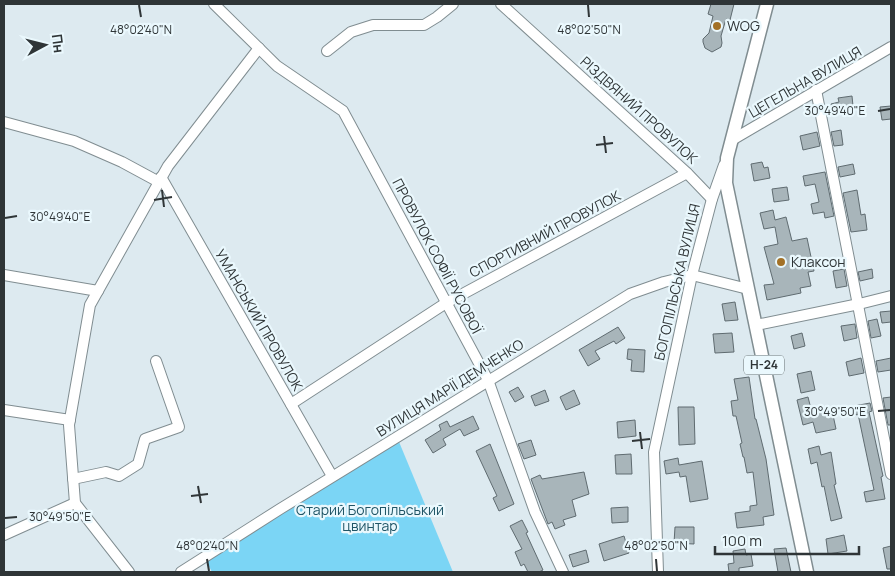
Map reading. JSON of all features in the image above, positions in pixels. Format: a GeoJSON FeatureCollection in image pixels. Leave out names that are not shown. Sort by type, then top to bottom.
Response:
{"type":"FeatureCollection","features":[{"type":"Feature","properties":{"kind":"main road","name":"БОГОПІЛЬСЬКА ВУЛИЦЯ"},"geometry":{"type":"LineString","coordinates":[[727,158],[767,4]]}},
{"type":"Feature","properties":{"kind":"main road","name":"Н-24"},"geometry":{"type":"LineString","coordinates":[[727,158],[726,183],[807,572]]}},
{"type":"Feature","properties":{"kind":"street","name":"ПРОВУЛОК СОФІЇ РУСОВОЇ"},"geometry":{"type":"LineString","coordinates":[[214,4],[276,66],[343,111],[488,380],[535,512],[563,572]]}},
{"type":"Feature","properties":{"kind":"street"},"geometry":{"type":"LineString","coordinates":[[327,51],[351,32],[372,25],[424,25],[453,4]]}},
{"type":"Feature","properties":{"kind":"street","name":"РІЗДВЯНИЙ ПРОВУЛОК"},"geometry":{"type":"LineString","coordinates":[[501,4],[687,173],[712,199]]}},
{"type":"Feature","properties":{"kind":"street","name":"ЦЕГЕЛЬНА ВУЛИЦЯ"},"geometry":{"type":"LineString","coordinates":[[732,140],[891,47]]}},
{"type":"Feature","properties":{"kind":"street"},"geometry":{"type":"LineString","coordinates":[[129,572],[75,503],[69,425],[90,305],[168,166],[259,48]]}},
{"type":"Feature","properties":{"kind":"street"},"geometry":{"type":"LineString","coordinates":[[816,90],[891,474]]}},
{"type":"Feature","properties":{"kind":"street"},"geometry":{"type":"LineString","coordinates":[[4,122],[74,140],[160,180]]}},
{"type":"Feature","properties":{"kind":"street","name":"БОГОПІЛЬСЬКА ВУЛИЦЯ"},"geometry":{"type":"LineString","coordinates":[[658,572],[654,452],[692,275],[712,199],[727,158]]}},
{"type":"Feature","properties":{"kind":"street","name":"СПОРТИВНИЙ ПРОВУЛОК"},"geometry":{"type":"LineString","coordinates":[[291,404],[446,303],[687,173]]}},
{"type":"Feature","properties":{"kind":"street","name":"УМАНСЬКИЙ ПРОВУЛОК"},"geometry":{"type":"LineString","coordinates":[[160,180],[332,476]]}},
{"type":"Feature","properties":{"kind":"street","name":"ВУЛИЦЯ МАРІЇ ДЕМЧЕНКО"},"geometry":{"type":"LineString","coordinates":[[181,572],[332,476],[630,294],[664,282],[692,275],[748,289]]}},
{"type":"Feature","properties":{"kind":"street"},"geometry":{"type":"LineString","coordinates":[[4,276],[98,291]]}},
{"type":"Feature","properties":{"kind":"street"},"geometry":{"type":"LineString","coordinates":[[756,325],[891,296]]}},
{"type":"Feature","properties":{"kind":"street"},"geometry":{"type":"LineString","coordinates":[[73,479],[106,472],[119,476],[138,464],[145,439],[179,427],[156,361]]}},
{"type":"Feature","properties":{"kind":"street"},"geometry":{"type":"LineString","coordinates":[[4,410],[70,420]]}},
{"type":"Feature","properties":{"kind":"street"},"geometry":{"type":"LineString","coordinates":[[4,536],[75,503]]}},
{"type":"Feature","properties":{"kind":"green space","name":"Старий Богопільський цвинтар"},"geometry":{"type":"Polygon","coordinates":[[[397,437],[453,572],[212,572],[204,557],[397,437]]]}},
{"type":"Feature","properties":{"kind":"building","name":"WOG"},"geometry":{"type":"Polygon","coordinates":[[[711,4],[734,4],[730,20],[726,19],[721,36],[721,47],[712,52],[705,48],[703,42],[703,39],[709,33],[713,16],[708,14],[711,4]]]}},
{"type":"Feature","properties":{"kind":"building"},"geometry":{"type":"Polygon","coordinates":[[[852,96],[853,106],[841,108],[842,114],[833,115],[831,104],[839,102],[838,98],[852,96]]]}},
{"type":"Feature","properties":{"kind":"building"},"geometry":{"type":"Polygon","coordinates":[[[891,106],[891,119],[882,120],[880,107],[891,106]]]}},
{"type":"Feature","properties":{"kind":"building"},"geometry":{"type":"Polygon","coordinates":[[[841,130],[843,145],[834,146],[831,132],[841,130]]]}},
{"type":"Feature","properties":{"kind":"building"},"geometry":{"type":"Polygon","coordinates":[[[817,132],[820,146],[803,150],[800,136],[817,132]]]}},
{"type":"Feature","properties":{"kind":"building"},"geometry":{"type":"Polygon","coordinates":[[[762,162],[764,168],[768,167],[770,178],[754,181],[751,164],[762,162]]]}},
{"type":"Feature","properties":{"kind":"building"},"geometry":{"type":"Polygon","coordinates":[[[853,164],[855,174],[840,177],[838,167],[853,164]]]}},
{"type":"Feature","properties":{"kind":"building"},"geometry":{"type":"Polygon","coordinates":[[[825,172],[834,216],[825,218],[824,212],[813,214],[811,204],[819,202],[815,184],[805,186],[803,176],[825,172]]]}},
{"type":"Feature","properties":{"kind":"building"},"geometry":{"type":"Polygon","coordinates":[[[787,187],[789,200],[774,202],[772,189],[787,187]]]}},
{"type":"Feature","properties":{"kind":"building"},"geometry":{"type":"Polygon","coordinates":[[[857,190],[861,215],[865,214],[867,230],[851,232],[843,193],[857,190]]]}},
{"type":"Feature","properties":{"kind":"building"},"geometry":{"type":"Polygon","coordinates":[[[773,210],[775,220],[786,217],[792,241],[807,238],[814,271],[808,272],[811,286],[800,288],[801,293],[767,300],[764,285],[774,284],[764,247],[778,244],[775,227],[764,229],[760,213],[773,210]]]}},
{"type":"Feature","properties":{"kind":"building"},"geometry":{"type":"Polygon","coordinates":[[[844,269],[847,286],[836,288],[833,271],[844,269]]]}},
{"type":"Feature","properties":{"kind":"building"},"geometry":{"type":"Polygon","coordinates":[[[872,269],[873,278],[860,281],[858,272],[872,269]]]}},
{"type":"Feature","properties":{"kind":"building"},"geometry":{"type":"Polygon","coordinates":[[[735,302],[738,320],[725,321],[722,304],[735,302]]]}},
{"type":"Feature","properties":{"kind":"building"},"geometry":{"type":"Polygon","coordinates":[[[891,311],[891,322],[882,323],[880,312],[891,311]]]}},
{"type":"Feature","properties":{"kind":"building"},"geometry":{"type":"Polygon","coordinates":[[[877,319],[881,336],[871,338],[868,321],[877,319]]]}},
{"type":"Feature","properties":{"kind":"building"},"geometry":{"type":"Polygon","coordinates":[[[855,324],[857,338],[844,341],[841,326],[855,324]]]}},
{"type":"Feature","properties":{"kind":"building"},"geometry":{"type":"Polygon","coordinates":[[[618,327],[625,338],[616,344],[614,341],[595,351],[600,359],[588,366],[579,350],[618,327]]]}},
{"type":"Feature","properties":{"kind":"building"},"geometry":{"type":"Polygon","coordinates":[[[732,333],[734,352],[715,353],[713,334],[732,333]]]}},
{"type":"Feature","properties":{"kind":"building"},"geometry":{"type":"Polygon","coordinates":[[[802,333],[805,346],[794,349],[791,336],[802,333]]]}},
{"type":"Feature","properties":{"kind":"building"},"geometry":{"type":"Polygon","coordinates":[[[628,349],[645,350],[644,372],[631,371],[632,360],[627,359],[628,349]]]}},
{"type":"Feature","properties":{"kind":"building"},"geometry":{"type":"Polygon","coordinates":[[[861,358],[864,373],[849,376],[846,362],[861,358]]]}},
{"type":"Feature","properties":{"kind":"building"},"geometry":{"type":"Polygon","coordinates":[[[891,358],[891,370],[878,372],[876,361],[891,358]]]}},
{"type":"Feature","properties":{"kind":"building"},"geometry":{"type":"Polygon","coordinates":[[[811,371],[815,390],[801,393],[797,374],[811,371]]]}},
{"type":"Feature","properties":{"kind":"building"},"geometry":{"type":"Polygon","coordinates":[[[749,377],[755,419],[766,459],[774,515],[763,517],[764,525],[737,528],[735,513],[750,511],[750,506],[757,505],[753,472],[747,473],[736,416],[733,416],[731,401],[738,400],[734,379],[749,377]]]}},
{"type":"Feature","properties":{"kind":"building"},"geometry":{"type":"Polygon","coordinates":[[[518,387],[524,397],[515,402],[509,392],[518,387]]]}},
{"type":"Feature","properties":{"kind":"building"},"geometry":{"type":"Polygon","coordinates":[[[545,390],[549,401],[535,406],[531,396],[545,390]]]}},
{"type":"Feature","properties":{"kind":"building"},"geometry":{"type":"Polygon","coordinates":[[[574,390],[580,404],[566,410],[560,397],[574,390]]]}},
{"type":"Feature","properties":{"kind":"building"},"geometry":{"type":"Polygon","coordinates":[[[808,397],[812,413],[826,410],[828,416],[833,415],[836,429],[816,433],[813,422],[803,425],[797,400],[808,397]]]}},
{"type":"Feature","properties":{"kind":"building"},"geometry":{"type":"Polygon","coordinates":[[[891,397],[891,425],[888,425],[883,398],[891,397]]]}},
{"type":"Feature","properties":{"kind":"building"},"geometry":{"type":"Polygon","coordinates":[[[870,403],[872,411],[869,412],[883,476],[881,477],[885,499],[866,502],[864,492],[874,490],[858,414],[856,415],[854,406],[870,403]]]}},
{"type":"Feature","properties":{"kind":"building"},"geometry":{"type":"Polygon","coordinates":[[[678,407],[694,407],[695,444],[679,445],[678,407]]]}},
{"type":"Feature","properties":{"kind":"building"},"geometry":{"type":"Polygon","coordinates":[[[473,416],[479,429],[464,436],[460,429],[443,439],[446,445],[433,453],[425,440],[441,430],[439,425],[447,421],[450,427],[473,416]]]}},
{"type":"Feature","properties":{"kind":"building"},"geometry":{"type":"Polygon","coordinates":[[[635,420],[636,436],[618,438],[617,422],[635,420]]]}},
{"type":"Feature","properties":{"kind":"building"},"geometry":{"type":"Polygon","coordinates":[[[531,440],[536,455],[524,459],[518,444],[531,440]]]}},
{"type":"Feature","properties":{"kind":"building"},"geometry":{"type":"Polygon","coordinates":[[[490,444],[514,504],[499,511],[493,498],[497,496],[476,451],[490,444]]]}},
{"type":"Feature","properties":{"kind":"building"},"geometry":{"type":"Polygon","coordinates":[[[819,446],[821,455],[831,452],[836,484],[834,485],[842,518],[831,521],[817,462],[811,464],[808,449],[819,446]]]}},
{"type":"Feature","properties":{"kind":"building"},"geometry":{"type":"Polygon","coordinates":[[[631,454],[632,474],[616,474],[615,455],[631,454]]]}},
{"type":"Feature","properties":{"kind":"building"},"geometry":{"type":"Polygon","coordinates":[[[678,458],[679,465],[702,461],[708,499],[690,502],[686,476],[680,477],[679,472],[666,474],[664,461],[678,458]]]}},
{"type":"Feature","properties":{"kind":"building"},"geometry":{"type":"Polygon","coordinates":[[[584,472],[589,494],[572,500],[576,516],[563,520],[565,525],[555,529],[552,522],[548,524],[531,479],[540,475],[542,479],[584,472]]]}},
{"type":"Feature","properties":{"kind":"building"},"geometry":{"type":"Polygon","coordinates":[[[628,507],[628,522],[612,523],[611,508],[628,507]]]}},
{"type":"Feature","properties":{"kind":"building"},"geometry":{"type":"Polygon","coordinates":[[[522,520],[543,570],[539,572],[528,572],[524,564],[521,566],[515,552],[522,549],[510,526],[522,520]]]}},
{"type":"Feature","properties":{"kind":"building"},"geometry":{"type":"Polygon","coordinates":[[[675,527],[694,527],[694,544],[674,543],[675,527]]]}},
{"type":"Feature","properties":{"kind":"building"},"geometry":{"type":"Polygon","coordinates":[[[844,535],[847,551],[828,554],[826,539],[844,535]]]}},
{"type":"Feature","properties":{"kind":"building"},"geometry":{"type":"Polygon","coordinates":[[[624,536],[629,553],[604,561],[599,544],[624,536]]]}},
{"type":"Feature","properties":{"kind":"building"},"geometry":{"type":"Polygon","coordinates":[[[891,546],[891,569],[887,569],[883,548],[891,546]]]}},
{"type":"Feature","properties":{"kind":"building"},"geometry":{"type":"Polygon","coordinates":[[[786,548],[791,572],[778,572],[774,549],[786,548]]]}},
{"type":"Feature","properties":{"kind":"building"},"geometry":{"type":"Polygon","coordinates":[[[745,549],[746,555],[751,554],[753,566],[739,568],[739,572],[729,572],[728,564],[734,563],[733,551],[745,549]]]}},
{"type":"Feature","properties":{"kind":"building"},"geometry":{"type":"Polygon","coordinates":[[[586,550],[589,562],[573,567],[569,555],[586,550]]]}},
{"type":"Feature","properties":{"kind":"place","name":"WOG"},"geometry":{"type":"Point","coordinates":[717,26]}},
{"type":"Feature","properties":{"kind":"place","name":"Клаксон"},"geometry":{"type":"Point","coordinates":[781,262]}}]}
